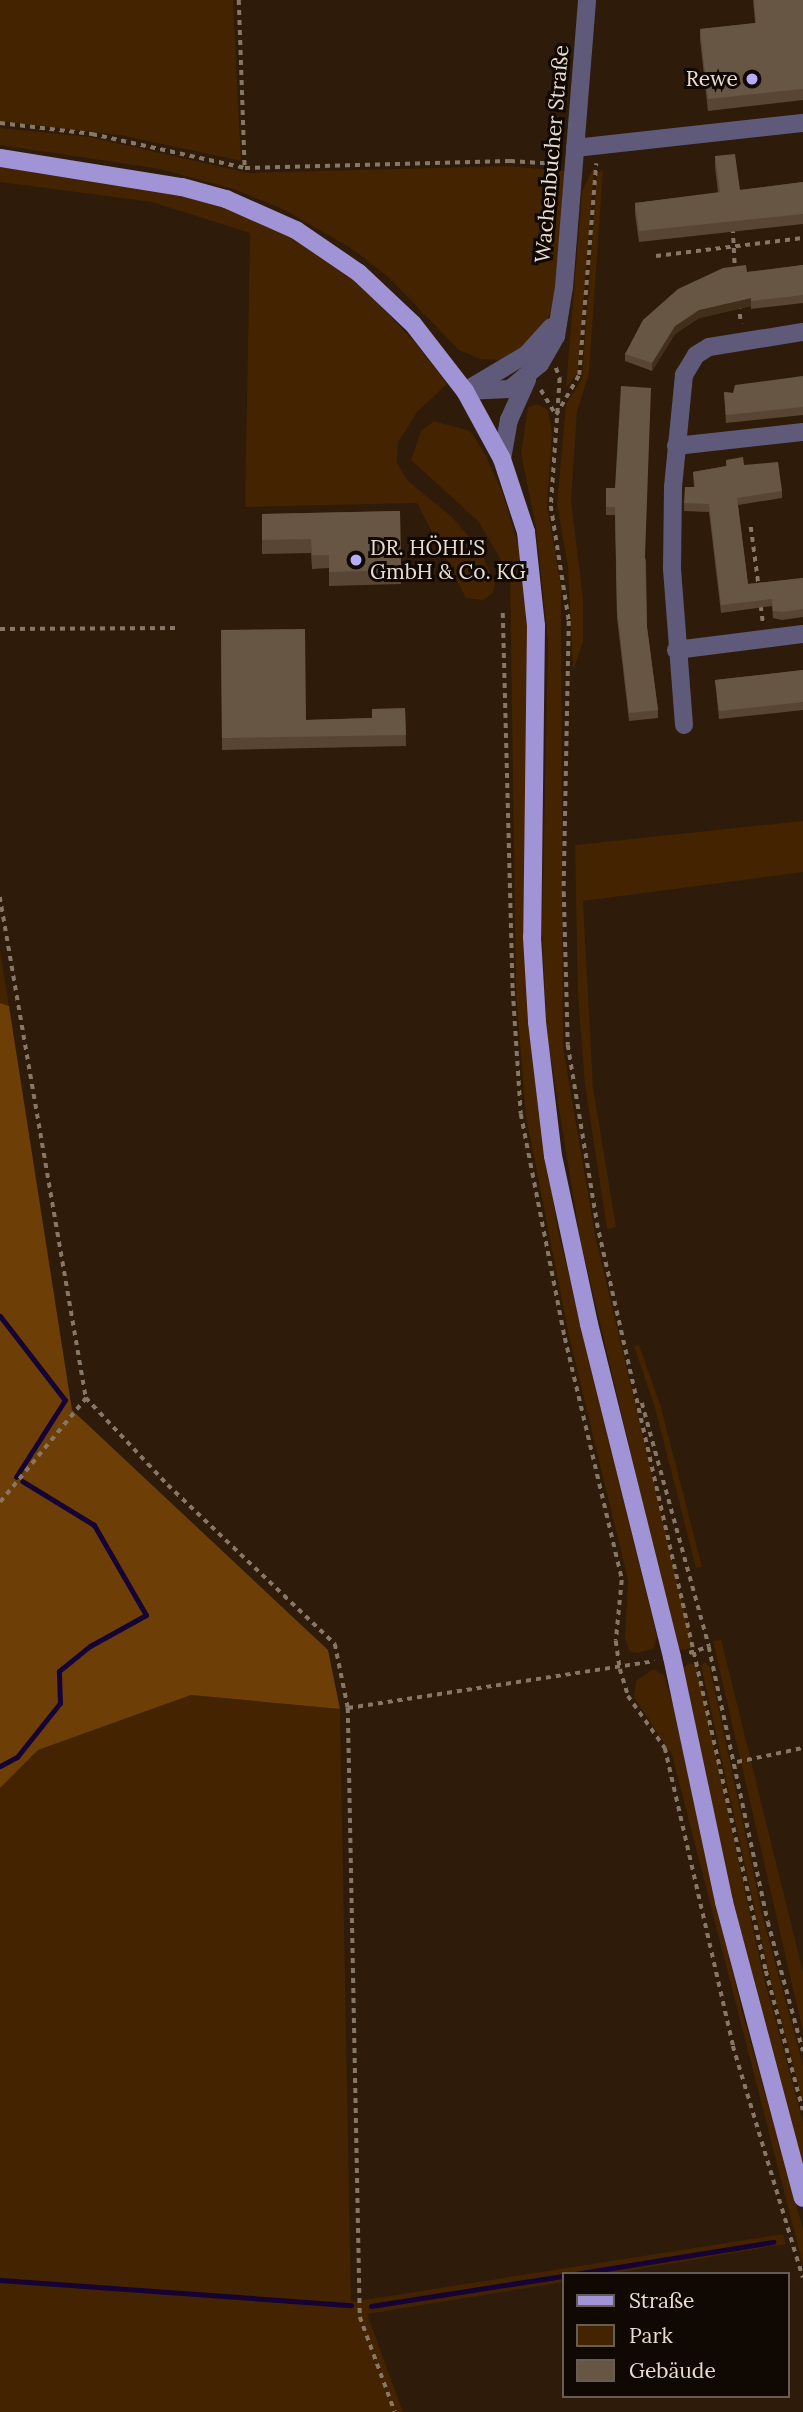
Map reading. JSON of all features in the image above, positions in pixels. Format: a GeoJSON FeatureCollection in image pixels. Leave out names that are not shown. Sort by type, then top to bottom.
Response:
{"type":"FeatureCollection","features":[{"type":"Feature","properties":{"kind":"main road"},"geometry":{"type":"LineString","coordinates":[[0,158],[150,179],[226,199],[288,225],[335,254],[387,298],[465,391],[502,458],[526,532],[536,626],[531,909],[545,1105],[567,1230],[672,1657],[749,2007],[803,2198]]}},
{"type":"Feature","properties":{"kind":"street","name":"Wachenbucher Straße"},"geometry":{"type":"LineString","coordinates":[[465,391],[498,393],[531,374],[548,352],[560,311],[587,0]]}},
{"type":"Feature","properties":{"kind":"street"},"geometry":{"type":"LineString","coordinates":[[574,157],[598,145],[803,123]]}},
{"type":"Feature","properties":{"kind":"street"},"geometry":{"type":"LineString","coordinates":[[465,391],[527,354],[560,311]]}},
{"type":"Feature","properties":{"kind":"street"},"geometry":{"type":"LineString","coordinates":[[684,725],[672,569],[676,446],[688,364],[709,347],[743,339],[803,332]]}},
{"type":"Feature","properties":{"kind":"street"},"geometry":{"type":"LineString","coordinates":[[502,458],[509,420],[531,374]]}},
{"type":"Feature","properties":{"kind":"street"},"geometry":{"type":"LineString","coordinates":[[676,446],[803,432]]}},
{"type":"Feature","properties":{"kind":"street"},"geometry":{"type":"LineString","coordinates":[[677,650],[803,634]]}},
{"type":"Feature","properties":{"kind":"path"},"geometry":{"type":"LineString","coordinates":[[239,0],[245,167]]}},
{"type":"Feature","properties":{"kind":"path"},"geometry":{"type":"LineString","coordinates":[[0,123],[93,134],[245,167],[574,157]]}},
{"type":"Feature","properties":{"kind":"path"},"geometry":{"type":"LineString","coordinates":[[556,415],[579,375],[598,145]]}},
{"type":"Feature","properties":{"kind":"path"},"geometry":{"type":"LineString","coordinates":[[731,215],[735,275]]}},
{"type":"Feature","properties":{"kind":"path"},"geometry":{"type":"LineString","coordinates":[[656,256],[803,238]]}},
{"type":"Feature","properties":{"kind":"path"},"geometry":{"type":"LineString","coordinates":[[738,300],[743,339]]}},
{"type":"Feature","properties":{"kind":"path"},"geometry":{"type":"LineString","coordinates":[[548,352],[560,378],[551,506],[569,621],[564,892],[568,1045],[597,1223],[697,1651],[766,1971],[803,2110]]}},
{"type":"Feature","properties":{"kind":"path"},"geometry":{"type":"LineString","coordinates":[[531,374],[556,415]]}},
{"type":"Feature","properties":{"kind":"path"},"geometry":{"type":"LineString","coordinates":[[751,527],[765,638]]}},
{"type":"Feature","properties":{"kind":"path"},"geometry":{"type":"LineString","coordinates":[[0,629],[179,628]]}},
{"type":"Feature","properties":{"kind":"path"},"geometry":{"type":"LineString","coordinates":[[0,898],[86,1398],[168,1485],[335,1644],[348,1707],[360,2317],[395,2412]]}},
{"type":"Feature","properties":{"kind":"path"},"geometry":{"type":"LineString","coordinates":[[634,1378],[709,1647],[736,1762],[768,1922],[803,2051]]}},
{"type":"Feature","properties":{"kind":"path"},"geometry":{"type":"LineString","coordinates":[[0,1502],[72,1410],[86,1398]]}},
{"type":"Feature","properties":{"kind":"path"},"geometry":{"type":"LineString","coordinates":[[348,1707],[541,1682],[672,1657],[709,1647]]}},
{"type":"Feature","properties":{"kind":"path"},"geometry":{"type":"LineString","coordinates":[[736,1762],[803,1748]]}},
{"type":"Feature","properties":{"kind":"green space"},"geometry":{"type":"Polygon","coordinates":[[[0,0],[233,0],[241,161],[120,135],[0,121],[0,0]]]}},
{"type":"Feature","properties":{"kind":"green space"},"geometry":{"type":"Polygon","coordinates":[[[0,128],[90,137],[248,173],[508,166],[565,171],[554,308],[536,337],[519,351],[499,360],[480,359],[459,350],[388,277],[354,250],[285,210],[234,189],[160,169],[0,145],[0,128]]]}},
{"type":"Feature","properties":{"kind":"green space"},"geometry":{"type":"Polygon","coordinates":[[[0,167],[155,189],[225,207],[294,237],[354,278],[413,340],[447,384],[417,412],[398,442],[397,463],[408,481],[452,517],[479,548],[495,583],[493,593],[483,600],[466,598],[417,503],[245,507],[250,233],[152,202],[0,182],[0,167]]]}},
{"type":"Feature","properties":{"kind":"green space"},"geometry":{"type":"Polygon","coordinates":[[[594,167],[578,372],[566,388],[582,191],[594,167]]]}},
{"type":"Feature","properties":{"kind":"green space"},"geometry":{"type":"Polygon","coordinates":[[[603,169],[589,373],[577,412],[571,501],[583,599],[583,641],[573,671],[568,567],[557,504],[566,404],[582,379],[597,174],[603,169]]]}},
{"type":"Feature","properties":{"kind":"green space"},"geometry":{"type":"Polygon","coordinates":[[[537,404],[548,410],[552,433],[547,506],[561,587],[563,1047],[595,1235],[693,1647],[684,1650],[677,1649],[580,1238],[547,1035],[542,932],[548,641],[536,528],[521,453],[528,407],[537,404]]]}},
{"type":"Feature","properties":{"kind":"green space"},"geometry":{"type":"Polygon","coordinates":[[[434,421],[470,431],[484,452],[503,494],[522,558],[530,625],[524,941],[546,1158],[558,1231],[657,1637],[653,1649],[638,1653],[629,1651],[625,1637],[628,1580],[569,1336],[526,1116],[516,993],[510,576],[479,522],[411,460],[421,431],[434,421]]]}},
{"type":"Feature","properties":{"kind":"green space"},"geometry":{"type":"Polygon","coordinates":[[[803,821],[803,872],[583,901],[593,1087],[616,1227],[607,1229],[585,1085],[578,996],[575,845],[803,821]]]}},
{"type":"Feature","properties":{"kind":"green space"},"geometry":{"type":"Polygon","coordinates":[[[0,950],[9,1006],[0,1003],[0,950]]]}},
{"type":"Feature","properties":{"kind":"green space"},"geometry":{"type":"Polygon","coordinates":[[[639,1345],[661,1407],[702,1567],[696,1568],[655,1408],[634,1346],[639,1345]]]}},
{"type":"Feature","properties":{"kind":"green space"},"geometry":{"type":"Polygon","coordinates":[[[721,1639],[803,1972],[803,2032],[713,1641],[721,1639]]]}},
{"type":"Feature","properties":{"kind":"green space"},"geometry":{"type":"Polygon","coordinates":[[[705,1662],[710,1668],[764,1922],[803,2065],[803,2102],[768,1970],[701,1665],[705,1662]]]}},
{"type":"Feature","properties":{"kind":"green space"},"geometry":{"type":"Polygon","coordinates":[[[690,1663],[697,1666],[762,1971],[803,2122],[803,2173],[756,2007],[681,1669],[690,1663]]]}},
{"type":"Feature","properties":{"kind":"green space"},"geometry":{"type":"Polygon","coordinates":[[[653,1669],[664,1675],[675,1711],[742,2011],[803,2229],[803,2265],[672,1755],[634,1697],[636,1681],[653,1669]]]}},
{"type":"Feature","properties":{"kind":"green space"},"geometry":{"type":"Polygon","coordinates":[[[191,1695],[340,1709],[351,2302],[783,2234],[786,2244],[622,2272],[562,2272],[562,2282],[367,2314],[403,2412],[0,2412],[0,1788],[38,1750],[191,1695]]]}},
{"type":"Feature","properties":{"kind":"shaded area"},"geometry":{"type":"Polygon","coordinates":[[[0,1003],[9,1006],[72,1410],[328,1650],[340,1709],[191,1695],[38,1750],[0,1788],[0,1003]]]}},
{"type":"Feature","properties":{"kind":"building"},"geometry":{"type":"Polygon","coordinates":[[[754,0],[803,0],[803,89],[708,99],[700,29],[756,23],[754,0]]]}},
{"type":"Feature","properties":{"kind":"building"},"geometry":{"type":"Polygon","coordinates":[[[735,154],[740,190],[803,182],[803,214],[639,231],[635,203],[720,192],[715,156],[735,154]]]}},
{"type":"Feature","properties":{"kind":"building"},"geometry":{"type":"Polygon","coordinates":[[[746,265],[747,272],[803,265],[803,295],[751,301],[751,298],[699,310],[675,326],[652,363],[625,354],[643,320],[678,289],[723,268],[746,265]]]}},
{"type":"Feature","properties":{"kind":"building"},"geometry":{"type":"Polygon","coordinates":[[[803,376],[803,407],[726,415],[724,392],[733,393],[735,385],[803,376]]]}},
{"type":"Feature","properties":{"kind":"building"},"geometry":{"type":"Polygon","coordinates":[[[621,386],[651,388],[645,556],[647,627],[658,710],[629,713],[617,610],[615,507],[606,507],[606,488],[615,488],[621,386]]]}},
{"type":"Feature","properties":{"kind":"building"},"geometry":{"type":"Polygon","coordinates":[[[743,457],[744,465],[778,462],[782,491],[737,498],[748,584],[803,578],[803,609],[773,611],[772,599],[721,605],[709,504],[684,503],[685,487],[695,487],[693,472],[727,466],[726,460],[743,457]]]}},
{"type":"Feature","properties":{"kind":"building"},"geometry":{"type":"Polygon","coordinates":[[[400,511],[401,570],[329,572],[329,555],[312,555],[311,539],[262,540],[262,514],[400,511]]]}},
{"type":"Feature","properties":{"kind":"building"},"geometry":{"type":"Polygon","coordinates":[[[305,629],[306,720],[372,718],[372,709],[405,708],[406,735],[222,738],[221,630],[305,629]]]}},
{"type":"Feature","properties":{"kind":"building"},"geometry":{"type":"Polygon","coordinates":[[[803,670],[803,702],[719,711],[715,680],[803,670]]]}},
{"type":"Feature","properties":{"kind":"waterway"},"geometry":{"type":"LineString","coordinates":[[0,1316],[65,1400],[16,1477]]}},
{"type":"Feature","properties":{"kind":"waterway"},"geometry":{"type":"LineString","coordinates":[[0,1766],[17,1757],[60,1703],[59,1671],[90,1646],[146,1615],[94,1525],[22,1481]]}},
{"type":"Feature","properties":{"kind":"waterway"},"geometry":{"type":"LineString","coordinates":[[587,2272],[773,2242]]}},
{"type":"Feature","properties":{"kind":"waterway"},"geometry":{"type":"LineString","coordinates":[[371,2306],[562,2276]]}},
{"type":"Feature","properties":{"kind":"waterway"},"geometry":{"type":"LineString","coordinates":[[0,2280],[351,2305]]}},
{"type":"Feature","properties":{"kind":"place","name":"Rewe"},"geometry":{"type":"Point","coordinates":[752,79]}},
{"type":"Feature","properties":{"kind":"place","name":"DR. HÖHL'S GmbH & Co. KG"},"geometry":{"type":"Point","coordinates":[356,560]}}]}
